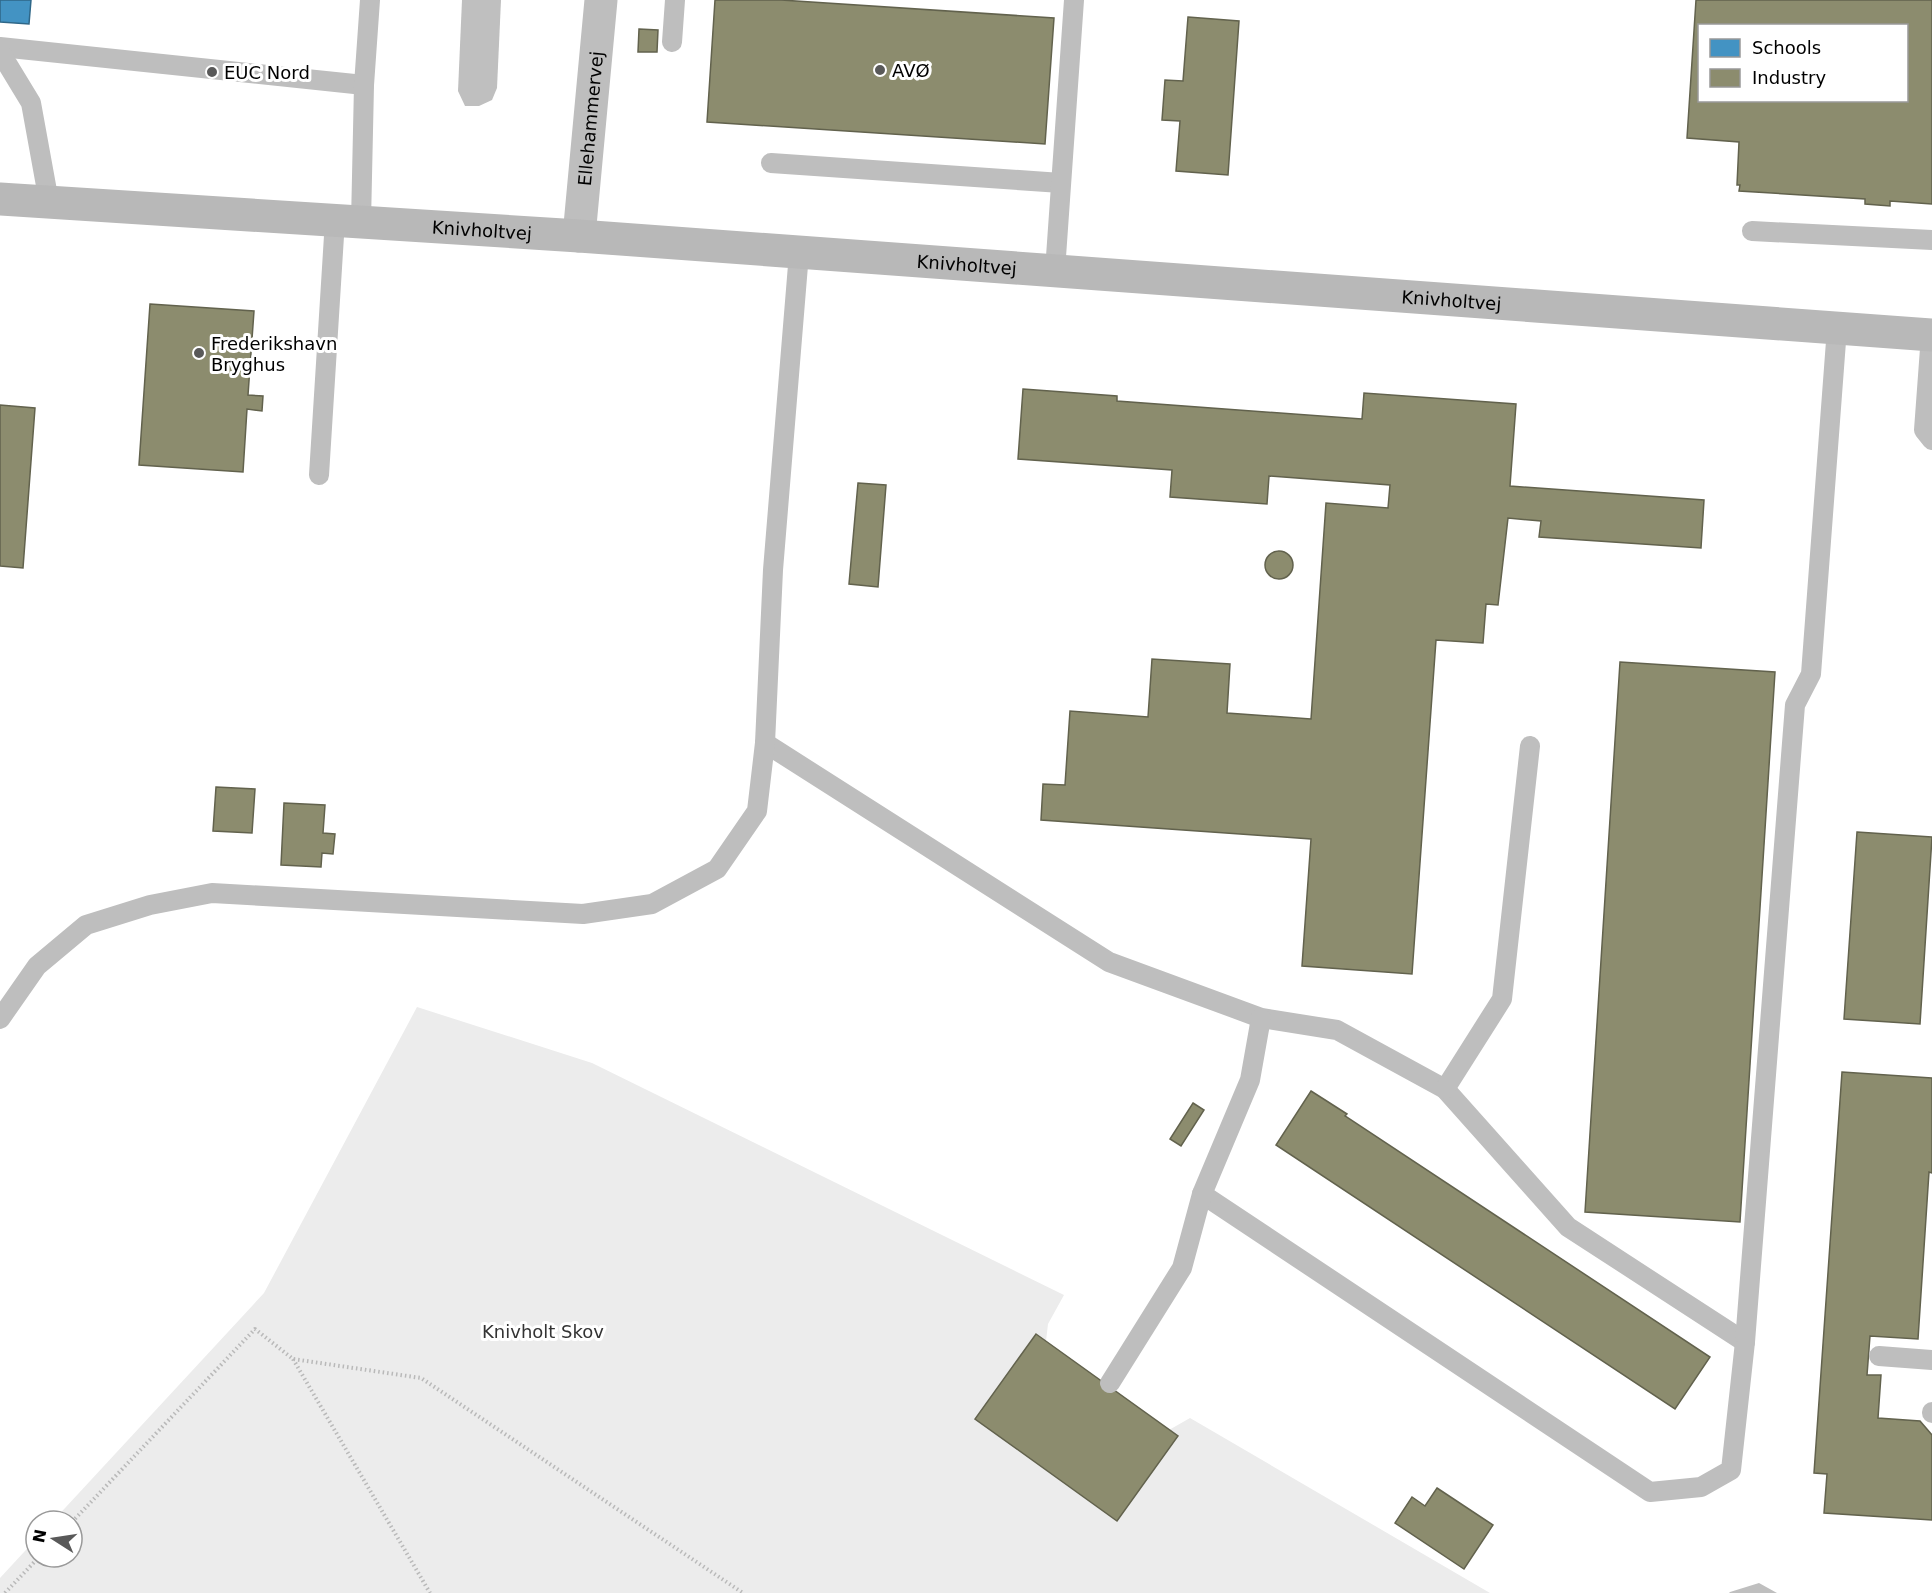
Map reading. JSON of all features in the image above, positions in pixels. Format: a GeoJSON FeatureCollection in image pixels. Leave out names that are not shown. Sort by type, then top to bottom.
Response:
{"type":"FeatureCollection","features":[{"type":"Feature","properties":{"kind":"street","name":"Ellehammervej"},"geometry":{"type":"LineString","coordinates":[[579,236],[601,0]]}},
{"type":"Feature","properties":{"kind":"street","name":"Knivholtvej"},"geometry":{"type":"LineString","coordinates":[[0,199],[579,236],[1932,335]]}},
{"type":"Feature","properties":{"kind":"lane"},"geometry":{"type":"LineString","coordinates":[[319,475],[364,85],[370,0]]}},
{"type":"Feature","properties":{"kind":"lane"},"geometry":{"type":"LineString","coordinates":[[672,42],[675,0]]}},
{"type":"Feature","properties":{"kind":"lane"},"geometry":{"type":"LineString","coordinates":[[1055,271],[1074,0]]}},
{"type":"Feature","properties":{"kind":"lane"},"geometry":{"type":"LineString","coordinates":[[0,47],[364,85]]}},
{"type":"Feature","properties":{"kind":"lane"},"geometry":{"type":"LineString","coordinates":[[0,52],[31,103],[49,202]]}},
{"type":"Feature","properties":{"kind":"lane"},"geometry":{"type":"LineString","coordinates":[[771,163],[1061,183]]}},
{"type":"Feature","properties":{"kind":"lane"},"geometry":{"type":"LineString","coordinates":[[1752,231],[1932,240]]}},
{"type":"Feature","properties":{"kind":"lane"},"geometry":{"type":"LineString","coordinates":[[0,1019],[37,966],[86,925],[150,905],[212,893],[583,914],[652,904],[717,869],[757,811],[765,743],[773,570],[799,253]]}},
{"type":"Feature","properties":{"kind":"lane"},"geometry":{"type":"LineString","coordinates":[[1202,1194],[1650,1492],[1701,1487],[1731,1470],[1745,1342],[1795,705],[1811,674],[1837,328]]}},
{"type":"Feature","properties":{"kind":"lane"},"geometry":{"type":"LineString","coordinates":[[1932,335],[1924,430],[1932,440]]}},
{"type":"Feature","properties":{"kind":"lane"},"geometry":{"type":"LineString","coordinates":[[765,743],[1109,962],[1261,1018],[1337,1030],[1444,1089],[1568,1227],[1745,1342]]}},
{"type":"Feature","properties":{"kind":"lane"},"geometry":{"type":"LineString","coordinates":[[1444,1089],[1502,999],[1530,746]]}},
{"type":"Feature","properties":{"kind":"lane"},"geometry":{"type":"LineString","coordinates":[[1110,1383],[1182,1268],[1202,1194],[1250,1080],[1261,1018]]}},
{"type":"Feature","properties":{"kind":"lane"},"geometry":{"type":"LineString","coordinates":[[1879,1356],[1932,1360]]}},
{"type":"Feature","properties":{"kind":"path"},"geometry":{"type":"LineString","coordinates":[[84,1509],[255,1329],[292,1359],[430,1593]]}},
{"type":"Feature","properties":{"kind":"path"},"geometry":{"type":"LineString","coordinates":[[292,1359],[421,1378],[743,1593]]}},
{"type":"Feature","properties":{"kind":"path"},"geometry":{"type":"LineString","coordinates":[[5,1593],[28,1569]]}},
{"type":"Feature","properties":{"kind":"green space","name":"Knivholt Skov"},"geometry":{"type":"Polygon","coordinates":[[[417,1007],[592,1063],[1064,1295],[1048,1324],[1046,1341],[1036,1334],[975,1419],[1117,1521],[1178,1436],[1169,1430],[1190,1418],[1490,1593],[0,1593],[0,1578],[24,1552],[24,1569],[84,1569],[84,1509],[64,1509],[264,1293],[417,1007]]]}},
{"type":"Feature","properties":{"kind":"shaded area"},"geometry":{"type":"Polygon","coordinates":[[[462,0],[501,0],[497,88],[492,100],[479,106],[465,106],[458,91],[462,0]]]}},
{"type":"Feature","properties":{"kind":"shaded area"},"geometry":{"type":"Polygon","coordinates":[[[1759,1583],[1777,1593],[1729,1593],[1730,1592],[1759,1583]]]}},
{"type":"Feature","properties":{"kind":"building: Schools"},"geometry":{"type":"Polygon","coordinates":[[[0,0],[31,0],[29,24],[0,22],[0,0]]]}},
{"type":"Feature","properties":{"kind":"building: Industry","name":"AVØ"},"geometry":{"type":"Polygon","coordinates":[[[715,0],[781,0],[1054,18],[1045,144],[707,122],[715,0]]]}},
{"type":"Feature","properties":{"kind":"building: Industry"},"geometry":{"type":"Polygon","coordinates":[[[1696,0],[1932,0],[1932,204],[1890,201],[1890,206],[1865,204],[1865,199],[1739,191],[1740,185],[1737,185],[1739,142],[1687,138],[1696,0]]]}},
{"type":"Feature","properties":{"kind":"building: Industry"},"geometry":{"type":"Polygon","coordinates":[[[1188,17],[1239,21],[1228,175],[1176,171],[1180,121],[1162,120],[1165,80],[1183,81],[1188,17]]]}},
{"type":"Feature","properties":{"kind":"building: Industry"},"geometry":{"type":"Polygon","coordinates":[[[639,29],[658,30],[657,52],[638,52],[639,29]]]}},
{"type":"Feature","properties":{"kind":"building: Industry","name":"Frederikshavn Bryghus"},"geometry":{"type":"Polygon","coordinates":[[[150,304],[254,311],[248,395],[263,396],[262,411],[247,409],[243,472],[139,465],[150,304]]]}},
{"type":"Feature","properties":{"kind":"building: Industry"},"geometry":{"type":"Polygon","coordinates":[[[1023,389],[1117,396],[1117,401],[1362,419],[1364,393],[1516,404],[1510,486],[1704,500],[1701,548],[1539,537],[1541,521],[1508,518],[1498,605],[1486,604],[1483,643],[1436,640],[1412,974],[1302,966],[1311,839],[1041,820],[1043,784],[1065,785],[1070,711],[1148,717],[1152,659],[1230,664],[1227,713],[1311,719],[1326,503],[1388,508],[1390,485],[1269,476],[1267,504],[1170,497],[1172,470],[1018,459],[1023,389]]]}},
{"type":"Feature","properties":{"kind":"building: Industry"},"geometry":{"type":"Polygon","coordinates":[[[0,405],[35,408],[23,568],[0,566],[0,405]]]}},
{"type":"Feature","properties":{"kind":"building: Industry"},"geometry":{"type":"Polygon","coordinates":[[[858,483],[886,485],[878,587],[849,584],[858,483]]]}},
{"type":"Feature","properties":{"kind":"building: Industry"},"geometry":{"type":"Polygon","coordinates":[[[1279,551],[1289,555],[1293,565],[1289,575],[1279,579],[1269,575],[1265,565],[1269,555],[1279,551]]]}},
{"type":"Feature","properties":{"kind":"building: Industry"},"geometry":{"type":"Polygon","coordinates":[[[1620,662],[1775,672],[1740,1222],[1585,1212],[1620,662]]]}},
{"type":"Feature","properties":{"kind":"building: Industry"},"geometry":{"type":"Polygon","coordinates":[[[216,787],[255,789],[252,833],[213,831],[216,787]]]}},
{"type":"Feature","properties":{"kind":"building: Industry"},"geometry":{"type":"Polygon","coordinates":[[[284,803],[325,805],[323,833],[335,834],[333,854],[322,853],[321,867],[281,865],[284,803]]]}},
{"type":"Feature","properties":{"kind":"building: Industry"},"geometry":{"type":"Polygon","coordinates":[[[1857,832],[1932,837],[1920,1024],[1844,1019],[1857,832]]]}},
{"type":"Feature","properties":{"kind":"building: Industry"},"geometry":{"type":"Polygon","coordinates":[[[1842,1072],[1932,1078],[1932,1173],[1929,1172],[1918,1339],[1870,1336],[1867,1375],[1881,1375],[1878,1418],[1920,1421],[1932,1435],[1932,1520],[1824,1513],[1827,1474],[1814,1473],[1842,1072]]]}},
{"type":"Feature","properties":{"kind":"building: Industry"},"geometry":{"type":"Polygon","coordinates":[[[1311,1091],[1347,1114],[1345,1116],[1710,1357],[1675,1409],[1276,1145],[1311,1091]]]}},
{"type":"Feature","properties":{"kind":"building: Industry"},"geometry":{"type":"Polygon","coordinates":[[[1193,1103],[1204,1110],[1181,1146],[1170,1139],[1193,1103]]]}},
{"type":"Feature","properties":{"kind":"building: Industry"},"geometry":{"type":"Polygon","coordinates":[[[1036,1334],[1178,1436],[1117,1521],[975,1419],[1036,1334]]]}},
{"type":"Feature","properties":{"kind":"building: Industry"},"geometry":{"type":"Polygon","coordinates":[[[1437,1488],[1493,1525],[1464,1569],[1395,1523],[1412,1497],[1425,1506],[1437,1488]]]}},
{"type":"Feature","properties":{"kind":"place","name":"AVØ"},"geometry":{"type":"Point","coordinates":[880,70]}},
{"type":"Feature","properties":{"kind":"place","name":"EUC Nord"},"geometry":{"type":"Point","coordinates":[212,72]}},
{"type":"Feature","properties":{"kind":"place","name":"Frederikshavn Bryghus"},"geometry":{"type":"Point","coordinates":[199,353]}}]}
